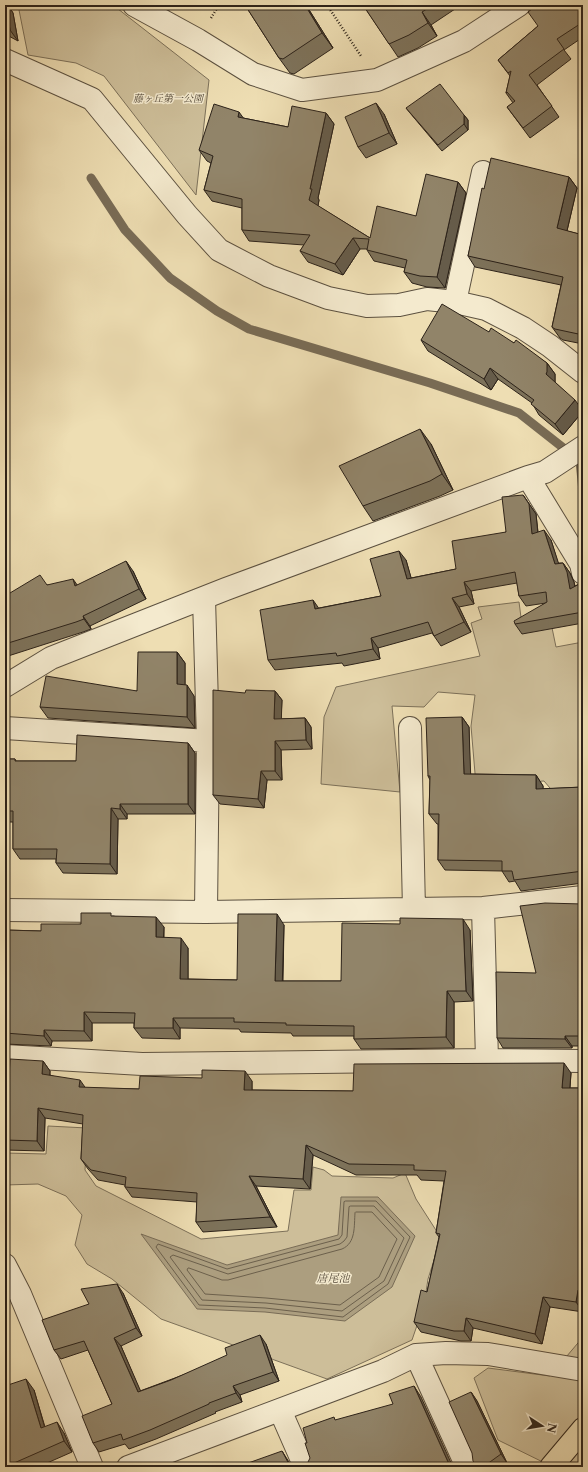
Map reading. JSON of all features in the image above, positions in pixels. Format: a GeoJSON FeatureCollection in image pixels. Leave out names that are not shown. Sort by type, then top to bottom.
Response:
{"type":"FeatureCollection","features":[{"type":"Feature","properties":{"kind":"main road"},"geometry":{"type":"LineString","coordinates":[[550,1467],[583,1429]]}},
{"type":"Feature","properties":{"kind":"street"},"geometry":{"type":"LineString","coordinates":[[134,5],[198,40],[252,74],[302,90],[377,80],[464,41],[519,5]]}},
{"type":"Feature","properties":{"kind":"street"},"geometry":{"type":"LineString","coordinates":[[5,60],[92,99],[187,215],[219,250],[269,276],[328,298],[368,306],[399,305],[427,299],[455,302],[486,309],[523,328],[550,346],[583,372]]}},
{"type":"Feature","properties":{"kind":"street"},"geometry":{"type":"LineString","coordinates":[[455,302],[483,172]]}},
{"type":"Feature","properties":{"kind":"street"},"geometry":{"type":"LineString","coordinates":[[5,686],[51,658],[204,598],[528,477],[545,472],[583,447]]}},
{"type":"Feature","properties":{"kind":"street"},"geometry":{"type":"LineString","coordinates":[[528,477],[581,564],[583,572]]}},
{"type":"Feature","properties":{"kind":"street"},"geometry":{"type":"LineString","coordinates":[[204,598],[208,741],[206,912]]}},
{"type":"Feature","properties":{"kind":"street"},"geometry":{"type":"LineString","coordinates":[[5,728],[208,741]]}},
{"type":"Feature","properties":{"kind":"street"},"geometry":{"type":"LineString","coordinates":[[410,728],[414,910]]}},
{"type":"Feature","properties":{"kind":"street"},"geometry":{"type":"LineString","coordinates":[[5,910],[206,912],[414,910],[483,908],[583,897]]}},
{"type":"Feature","properties":{"kind":"street"},"geometry":{"type":"LineString","coordinates":[[483,908],[486,1060]]}},
{"type":"Feature","properties":{"kind":"street"},"geometry":{"type":"LineString","coordinates":[[5,1056],[142,1064],[486,1060],[583,1062]]}},
{"type":"Feature","properties":{"kind":"street"},"geometry":{"type":"LineString","coordinates":[[5,1265],[20,1294],[92,1467]]}},
{"type":"Feature","properties":{"kind":"street"},"geometry":{"type":"LineString","coordinates":[[128,1467],[382,1372],[416,1355],[446,1353],[488,1354],[583,1370]]}},
{"type":"Feature","properties":{"kind":"street"},"geometry":{"type":"LineString","coordinates":[[416,1355],[467,1467]]}},
{"type":"Feature","properties":{"kind":"street"},"geometry":{"type":"LineString","coordinates":[[280,1410],[304,1467]]}},
{"type":"Feature","properties":{"kind":"path"},"geometry":{"type":"LineString","coordinates":[[327,5],[377,80]]}},
{"type":"Feature","properties":{"kind":"green space","name":"藤ヶ丘第一公園"},"geometry":{"type":"Polygon","coordinates":[[[15,5],[113,5],[209,80],[196,195],[104,76],[76,63],[28,55],[19,10],[15,5]]]}},
{"type":"Feature","properties":{"kind":"green space"},"geometry":{"type":"Polygon","coordinates":[[[519,602],[522,625],[551,623],[556,647],[583,642],[583,789],[556,795],[544,781],[476,785],[471,726],[475,695],[438,692],[424,707],[392,706],[400,792],[321,784],[324,717],[336,687],[480,656],[471,623],[482,619],[478,607],[519,602]]]}},
{"type":"Feature","properties":{"kind":"green space"},"geometry":{"type":"Polygon","coordinates":[[[48,1126],[87,1128],[85,1170],[96,1186],[201,1239],[288,1231],[294,1190],[311,1190],[313,1167],[324,1170],[332,1176],[393,1178],[405,1173],[416,1199],[441,1238],[428,1279],[424,1305],[412,1340],[327,1379],[161,1319],[112,1279],[87,1264],[75,1245],[82,1215],[66,1196],[38,1184],[5,1185],[5,1153],[46,1154],[48,1126]]]}},
{"type":"Feature","properties":{"kind":"green space"},"geometry":{"type":"Polygon","coordinates":[[[583,1337],[583,1467],[553,1467],[498,1440],[474,1378],[488,1368],[550,1376],[583,1337]]]}},
{"type":"Feature","properties":{"kind":"water","name":"唐尾池"},"geometry":{"type":"Polygon","coordinates":[[[341,1197],[378,1197],[415,1236],[392,1287],[345,1321],[265,1312],[197,1309],[141,1234],[227,1265],[338,1235],[341,1197]]]}},
{"type":"Feature","properties":{"kind":"building"},"geometry":{"type":"Polygon","coordinates":[[[6,5],[10,30],[5,27],[6,5]]]}},
{"type":"Feature","properties":{"kind":"building"},"geometry":{"type":"Polygon","coordinates":[[[245,5],[305,5],[322,33],[283,59],[279,58],[245,5]]]}},
{"type":"Feature","properties":{"kind":"building"},"geometry":{"type":"Polygon","coordinates":[[[363,5],[433,5],[422,12],[428,23],[409,35],[389,44],[363,5]]]}},
{"type":"Feature","properties":{"kind":"building"},"geometry":{"type":"Polygon","coordinates":[[[537,5],[583,5],[583,22],[557,39],[564,49],[529,75],[552,106],[523,128],[507,107],[515,101],[507,92],[506,93],[511,71],[508,73],[498,60],[538,26],[528,12],[537,5]]]}},
{"type":"Feature","properties":{"kind":"building"},"geometry":{"type":"Polygon","coordinates":[[[440,84],[464,115],[464,124],[438,145],[406,108],[440,84]]]}},
{"type":"Feature","properties":{"kind":"building"},"geometry":{"type":"Polygon","coordinates":[[[376,103],[389,133],[358,147],[345,117],[376,103]]]}},
{"type":"Feature","properties":{"kind":"building"},"geometry":{"type":"Polygon","coordinates":[[[214,104],[239,112],[238,117],[288,127],[292,106],[326,113],[309,200],[370,238],[377,206],[416,216],[426,174],[458,182],[437,277],[420,276],[404,272],[407,260],[367,250],[369,239],[353,238],[335,264],[300,251],[310,235],[242,230],[242,199],[204,190],[213,156],[199,150],[214,104]]]}},
{"type":"Feature","properties":{"kind":"building"},"geometry":{"type":"Polygon","coordinates":[[[491,158],[569,177],[557,228],[583,235],[583,335],[552,327],[563,277],[468,256],[482,188],[484,189],[491,158]]]}},
{"type":"Feature","properties":{"kind":"building"},"geometry":{"type":"Polygon","coordinates":[[[442,304],[489,332],[491,328],[514,343],[516,340],[547,363],[546,374],[575,400],[555,424],[531,404],[534,400],[490,368],[484,379],[421,340],[442,304]]]}},
{"type":"Feature","properties":{"kind":"building"},"geometry":{"type":"Polygon","coordinates":[[[420,429],[442,474],[430,481],[363,506],[339,466],[420,429]]]}},
{"type":"Feature","properties":{"kind":"building"},"geometry":{"type":"Polygon","coordinates":[[[523,495],[529,504],[532,534],[544,530],[555,564],[563,563],[567,572],[570,589],[583,582],[583,612],[515,624],[514,621],[547,602],[546,592],[519,596],[515,572],[464,582],[467,594],[452,598],[464,622],[434,636],[428,622],[371,638],[373,649],[337,656],[336,653],[268,660],[260,610],[313,600],[315,609],[381,596],[370,559],[399,551],[407,579],[456,569],[452,541],[506,532],[502,497],[523,495]]]}},
{"type":"Feature","properties":{"kind":"building"},"geometry":{"type":"Polygon","coordinates":[[[126,561],[139,589],[83,616],[84,619],[5,644],[5,596],[40,575],[47,585],[73,579],[75,586],[126,561]]]}},
{"type":"Feature","properties":{"kind":"building"},"geometry":{"type":"Polygon","coordinates":[[[138,652],[177,652],[177,684],[187,685],[187,717],[40,707],[46,676],[137,691],[138,652]]]}},
{"type":"Feature","properties":{"kind":"building"},"geometry":{"type":"Polygon","coordinates":[[[213,690],[245,693],[246,690],[275,691],[274,719],[305,718],[306,740],[275,741],[275,771],[261,771],[258,799],[213,795],[213,690]]]}},
{"type":"Feature","properties":{"kind":"building"},"geometry":{"type":"Polygon","coordinates":[[[462,717],[464,774],[536,775],[536,789],[583,787],[583,871],[514,880],[512,871],[502,871],[502,861],[438,860],[439,814],[429,814],[430,776],[428,776],[426,718],[462,717]]]}},
{"type":"Feature","properties":{"kind":"building"},"geometry":{"type":"Polygon","coordinates":[[[77,735],[188,743],[188,804],[120,804],[120,809],[111,808],[110,864],[56,863],[57,849],[13,849],[13,811],[5,811],[5,759],[15,759],[15,761],[76,761],[77,735]]]}},
{"type":"Feature","properties":{"kind":"building"},"geometry":{"type":"Polygon","coordinates":[[[545,903],[583,904],[583,1036],[565,1036],[565,1039],[497,1038],[496,972],[536,973],[520,906],[545,903]]]}},
{"type":"Feature","properties":{"kind":"building"},"geometry":{"type":"Polygon","coordinates":[[[81,913],[111,913],[111,916],[156,917],[156,937],[181,938],[180,979],[237,980],[238,914],[277,914],[275,981],[341,981],[342,923],[400,924],[400,918],[463,919],[466,991],[447,991],[446,1037],[354,1039],[354,1026],[286,1025],[286,1023],[234,1022],[234,1018],[173,1018],[173,1028],[134,1028],[135,1013],[84,1012],[84,1031],[44,1030],[44,1036],[5,1033],[5,930],[41,931],[41,924],[81,924],[81,913]]]}},
{"type":"Feature","properties":{"kind":"building"},"geometry":{"type":"Polygon","coordinates":[[[10,1059],[43,1061],[42,1074],[80,1080],[79,1087],[139,1089],[140,1076],[202,1078],[202,1070],[245,1071],[244,1090],[353,1091],[354,1064],[564,1063],[562,1088],[583,1088],[583,1290],[578,1290],[576,1302],[543,1297],[535,1334],[466,1318],[464,1331],[454,1331],[414,1322],[421,1290],[427,1292],[440,1234],[436,1233],[446,1171],[414,1170],[414,1165],[349,1164],[306,1145],[303,1179],[249,1176],[270,1217],[196,1222],[197,1193],[125,1187],[126,1177],[91,1170],[81,1159],[83,1115],[38,1108],[37,1141],[5,1140],[5,1114],[7,1114],[10,1059]]]}},
{"type":"Feature","properties":{"kind":"building"},"geometry":{"type":"Polygon","coordinates":[[[117,1284],[136,1328],[114,1338],[138,1392],[171,1380],[227,1355],[225,1348],[260,1335],[273,1372],[233,1386],[236,1393],[209,1403],[150,1430],[123,1440],[121,1434],[93,1443],[82,1416],[112,1404],[84,1341],[54,1350],[42,1320],[89,1304],[81,1289],[117,1284]]]}},
{"type":"Feature","properties":{"kind":"building"},"geometry":{"type":"Polygon","coordinates":[[[26,1379],[41,1428],[57,1422],[64,1441],[5,1467],[5,1386],[26,1379]]]}},
{"type":"Feature","properties":{"kind":"building"},"geometry":{"type":"Polygon","coordinates":[[[414,1386],[451,1466],[304,1467],[310,1458],[305,1443],[307,1443],[303,1428],[334,1417],[335,1420],[393,1404],[389,1394],[414,1386]]]}},
{"type":"Feature","properties":{"kind":"building"},"geometry":{"type":"Polygon","coordinates":[[[471,1392],[501,1454],[483,1467],[477,1467],[473,1461],[472,1453],[449,1402],[471,1392]]]}},
{"type":"Feature","properties":{"kind":"building"},"geometry":{"type":"Polygon","coordinates":[[[282,1451],[292,1467],[237,1467],[282,1451]]]}},
{"type":"Feature","properties":{"kind":"waterway"},"geometry":{"type":"LineString","coordinates":[[91,178],[125,230],[170,278],[217,311],[249,329],[430,383],[519,413],[580,461],[583,491]]}}]}
